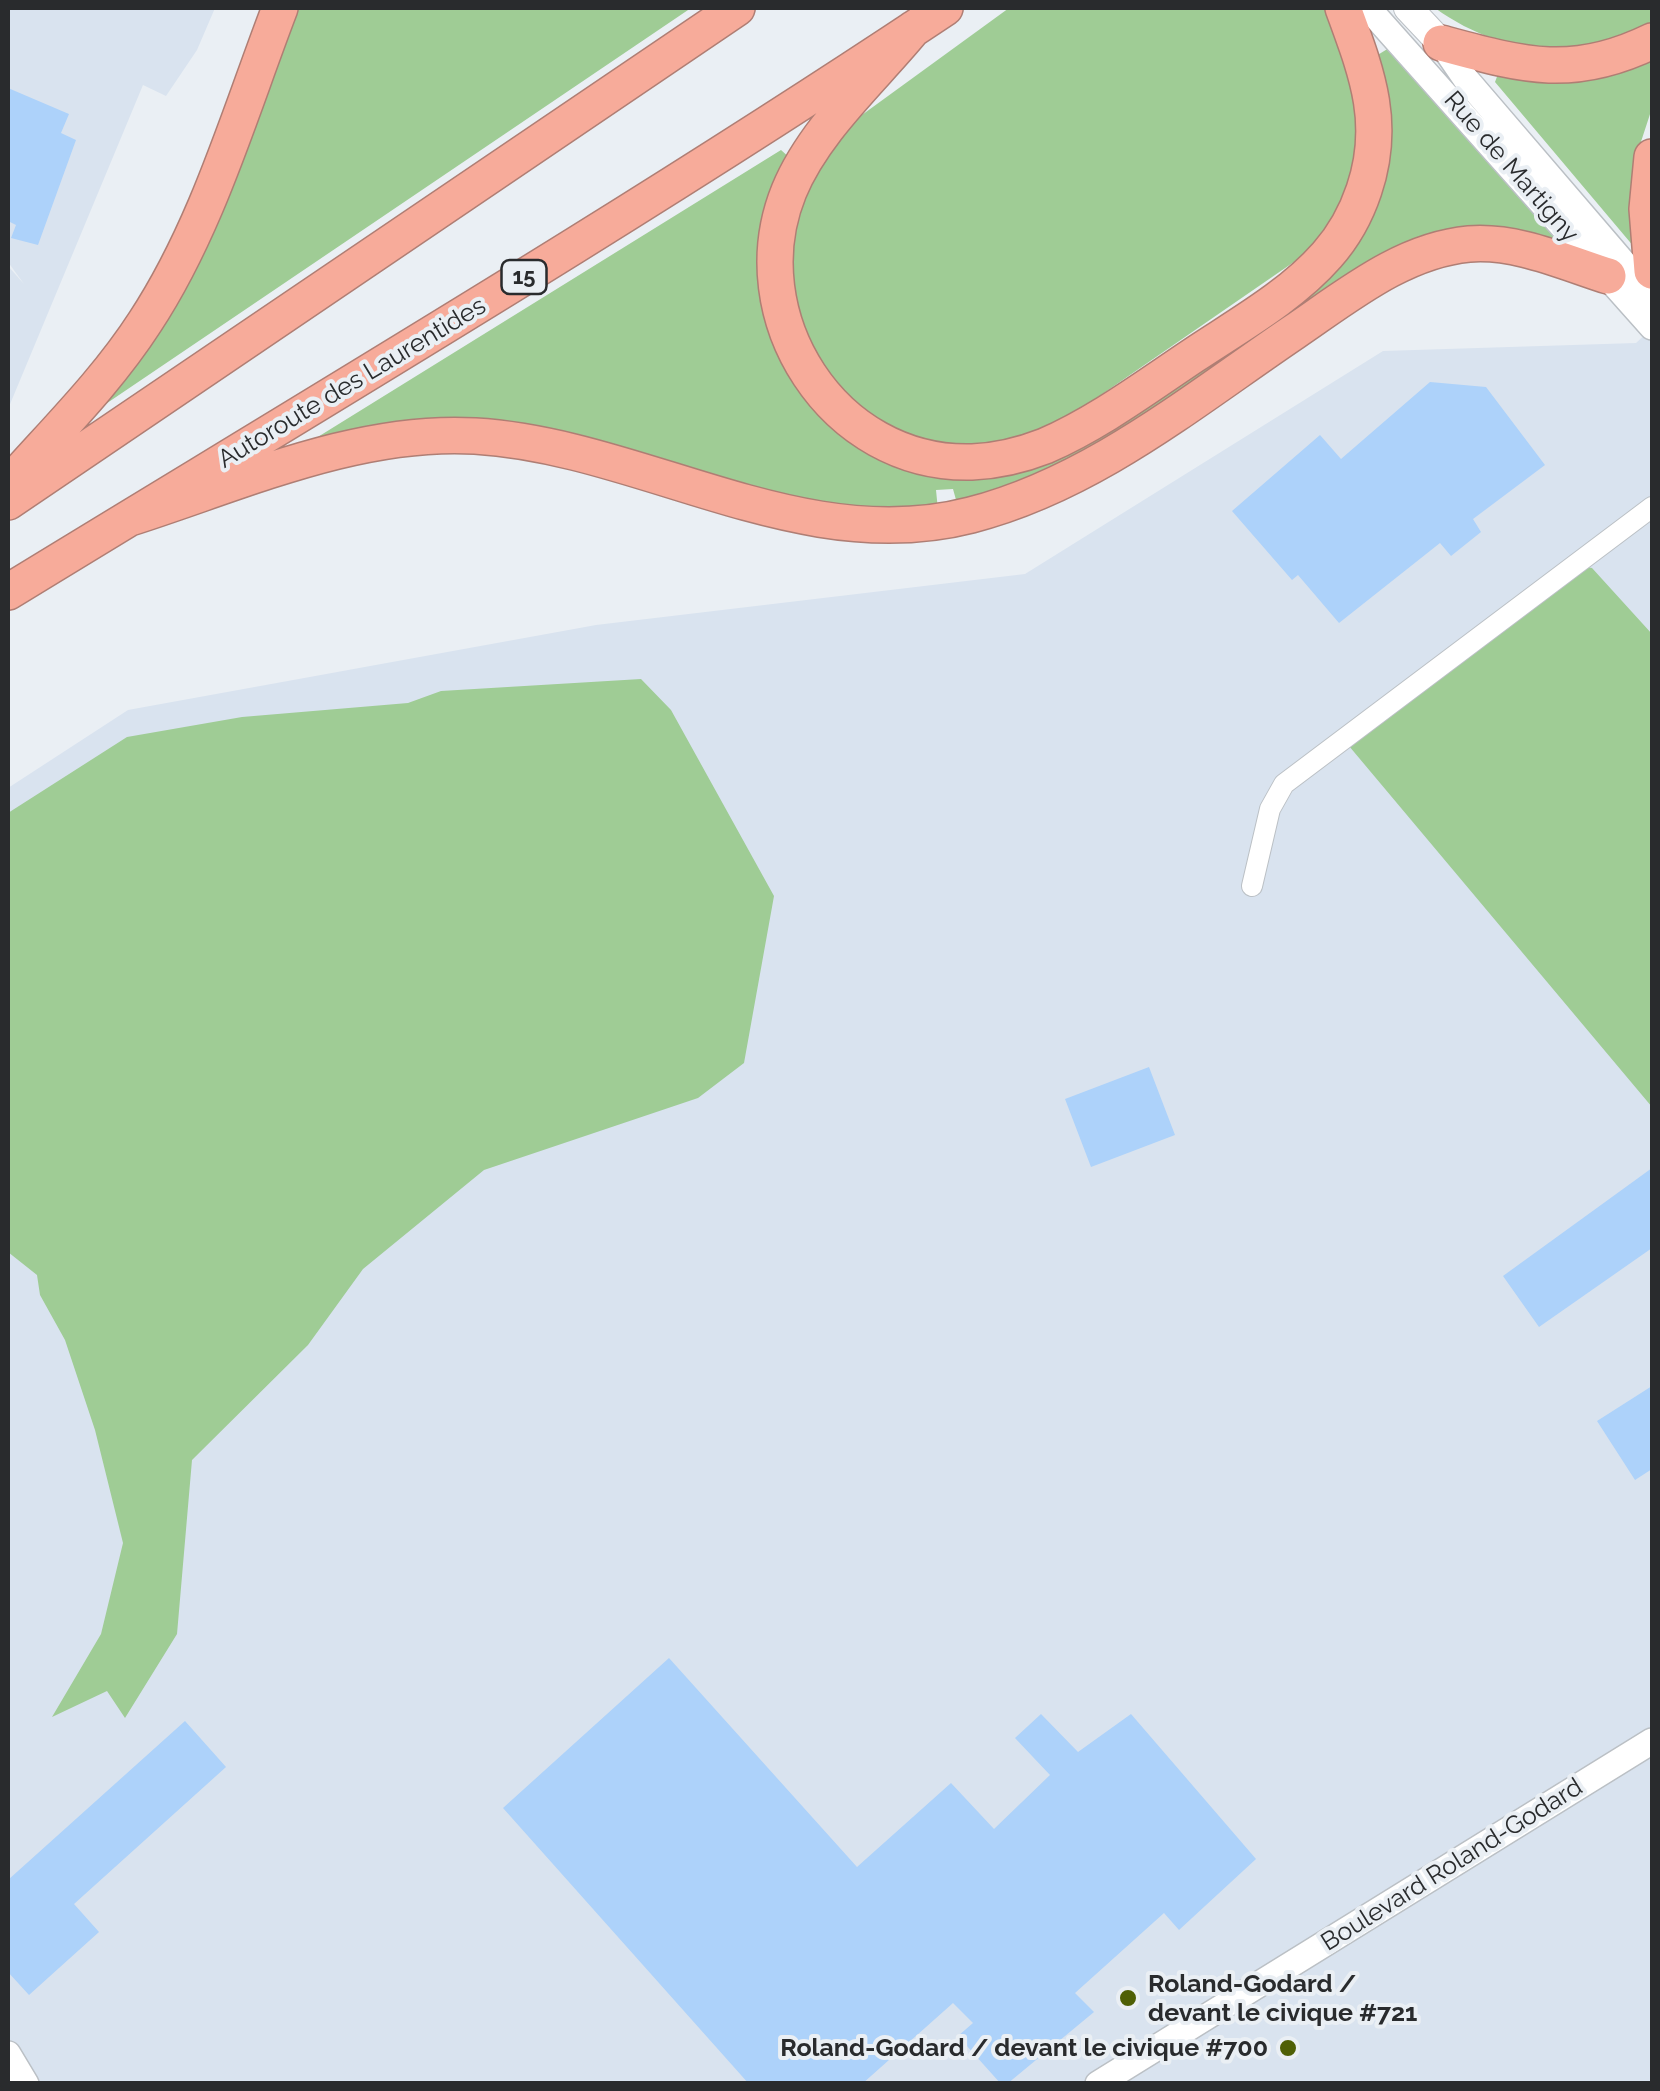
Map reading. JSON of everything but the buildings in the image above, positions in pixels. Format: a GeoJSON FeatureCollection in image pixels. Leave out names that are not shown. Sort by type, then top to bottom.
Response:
{"type":"FeatureCollection","features":[{"type":"Feature","properties":{"kind":"highway"},"geometry":{"type":"LineString","coordinates":[[8,486],[106,376],[157,303],[202,209],[280,8]]}},
{"type":"Feature","properties":{"kind":"highway"},"geometry":{"type":"LineString","coordinates":[[8,502],[737,8]]}},
{"type":"Feature","properties":{"kind":"highway","name":"Autoroute des Laurentides"},"geometry":{"type":"LineString","coordinates":[[8,592],[318,406],[945,8]]}},
{"type":"Feature","properties":{"kind":"highway"},"geometry":{"type":"LineString","coordinates":[[913,29],[823,136],[794,180],[776,239],[776,289],[795,354],[832,406],[890,444],[936,459],[969,462],[1030,452],[1078,430],[1267,305],[1325,257],[1363,194],[1376,138],[1370,81],[1343,8]]}},
{"type":"Feature","properties":{"kind":"highway"},"geometry":{"type":"LineString","coordinates":[[1440,43],[1542,68],[1592,63],[1652,41]]}},
{"type":"Feature","properties":{"kind":"highway"},"geometry":{"type":"LineString","coordinates":[[1652,157],[1647,209],[1652,271]]}},
{"type":"Feature","properties":{"kind":"highway"},"geometry":{"type":"LineString","coordinates":[[130,518],[359,446],[460,435],[566,450],[821,520],[891,526],[942,521],[1024,499],[1083,472],[1354,292],[1430,252],[1494,244],[1608,276]]}},
{"type":"Feature","properties":{"kind":"main road","name":"Rue de Martigny"},"geometry":{"type":"LineString","coordinates":[[1408,8],[1440,43]]}},
{"type":"Feature","properties":{"kind":"street","name":"Rue de Martigny"},"geometry":{"type":"LineString","coordinates":[[1368,8],[1652,327]]}},
{"type":"Feature","properties":{"kind":"street","name":"Rue de Martigny"},"geometry":{"type":"LineString","coordinates":[[1440,43],[1465,78],[1652,296]]}},
{"type":"Feature","properties":{"kind":"street"},"geometry":{"type":"LineString","coordinates":[[1252,886],[1270,810],[1284,784],[1652,507]]}},
{"type":"Feature","properties":{"kind":"street","name":"Boulevard Roland-Godard"},"geometry":{"type":"LineString","coordinates":[[1098,2084],[1652,1741]]}},
{"type":"Feature","properties":{"kind":"street"},"geometry":{"type":"LineString","coordinates":[[8,2054],[26,2084]]}},
{"type":"Feature","properties":{"kind":"shaded area"},"geometry":{"type":"Polygon","coordinates":[[[8,8],[215,8],[197,50],[166,96],[143,85],[8,409],[8,266],[24,284],[8,262],[8,8]]]}},
{"type":"Feature","properties":{"kind":"shaded area"},"geometry":{"type":"Polygon","coordinates":[[[1652,328],[1652,2083],[8,2084],[8,788],[128,710],[596,625],[1025,574],[1383,351],[1636,343],[1652,328]]]}},
{"type":"Feature","properties":{"kind":"green space"},"geometry":{"type":"Polygon","coordinates":[[[292,8],[691,8],[85,418],[292,8]]]}},
{"type":"Feature","properties":{"kind":"green space"},"geometry":{"type":"Polygon","coordinates":[[[1009,8],[1325,8],[1345,47],[1356,90],[1359,134],[1353,178],[1340,209],[1304,255],[1053,428],[980,447],[905,437],[840,396],[797,322],[788,248],[815,166],[855,120],[1009,8]]]}},
{"type":"Feature","properties":{"kind":"green space"},"geometry":{"type":"Polygon","coordinates":[[[1435,8],[1652,8],[1652,24],[1598,45],[1542,49],[1486,36],[1435,8]]]}},
{"type":"Feature","properties":{"kind":"green space"},"geometry":{"type":"Polygon","coordinates":[[[1389,48],[1567,249],[1494,232],[1063,469],[958,507],[953,489],[936,490],[938,510],[845,510],[559,435],[300,448],[781,150],[791,159],[760,249],[759,280],[774,344],[786,371],[817,413],[862,450],[915,472],[1034,465],[1378,201],[1388,163],[1390,128],[1376,56],[1389,48]]]}},
{"type":"Feature","properties":{"kind":"green space"},"geometry":{"type":"Polygon","coordinates":[[[1652,55],[1652,108],[1637,154],[1640,254],[1495,82],[1498,74],[1652,55]]]}},
{"type":"Feature","properties":{"kind":"green space"},"geometry":{"type":"Polygon","coordinates":[[[1576,565],[1592,568],[1652,634],[1652,1107],[1349,746],[1576,565]]]}},
{"type":"Feature","properties":{"kind":"green space"},"geometry":{"type":"Polygon","coordinates":[[[641,679],[671,710],[774,896],[744,1063],[698,1098],[484,1170],[363,1269],[308,1345],[192,1460],[177,1634],[125,1718],[107,1691],[52,1717],[101,1634],[123,1543],[95,1430],[65,1340],[40,1295],[37,1275],[8,1252],[8,813],[127,737],[242,717],[408,703],[441,691],[641,679]]]}},
{"type":"Feature","properties":{"kind":"place","name":"Roland-Godard / devant le civique #721"},"geometry":{"type":"Point","coordinates":[1128,1998]}},
{"type":"Feature","properties":{"kind":"place","name":"Roland-Godard / devant le civique #700"},"geometry":{"type":"Point","coordinates":[1288,2048]}}]}
